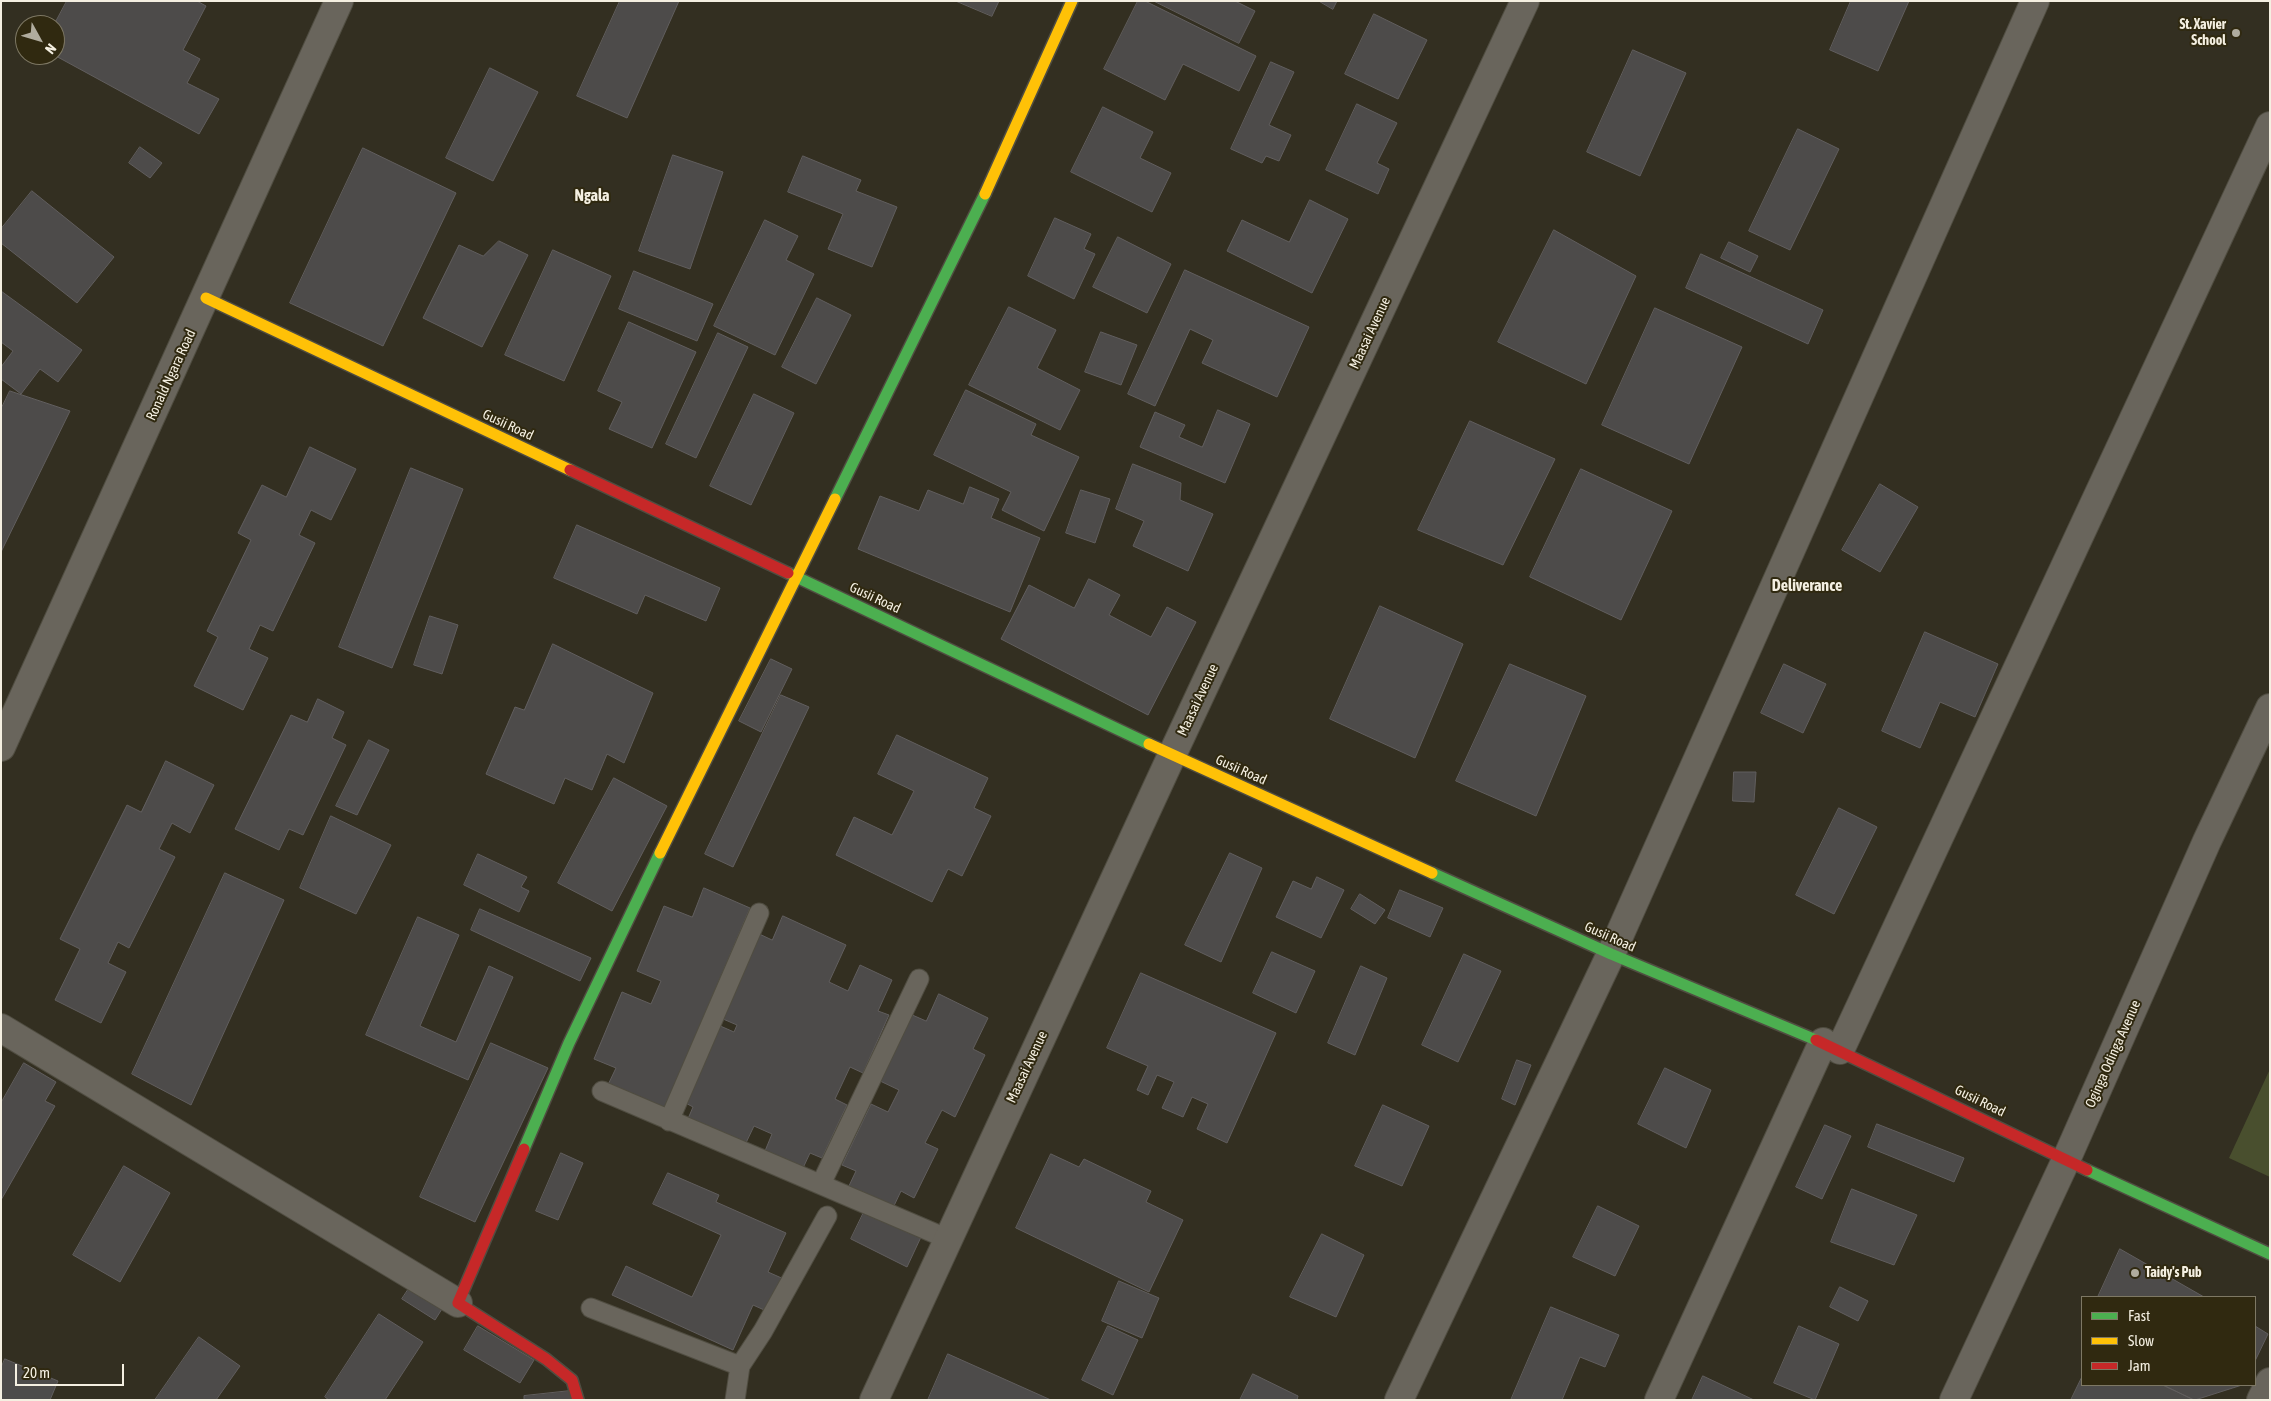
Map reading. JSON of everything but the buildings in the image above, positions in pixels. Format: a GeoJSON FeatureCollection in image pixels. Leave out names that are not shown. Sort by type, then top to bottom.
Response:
{"type":"FeatureCollection","features":[{"type":"Feature","properties":{"kind":"street","name":"Ronald Ngara Road"},"geometry":{"type":"LineString","coordinates":[[1,747],[339,1]]}},
{"type":"Feature","properties":{"kind":"street"},"geometry":{"type":"LineString","coordinates":[[458,1303],[569,1043],[647,880],[798,578],[997,170],[1072,1]]}},
{"type":"Feature","properties":{"kind":"street","name":"Maasai Avenue"},"geometry":{"type":"LineString","coordinates":[[874,1400],[1172,755],[1525,1]]}},
{"type":"Feature","properties":{"kind":"street"},"geometry":{"type":"LineString","coordinates":[[1399,1400],[1611,954],[2035,1]]}},
{"type":"Feature","properties":{"kind":"street"},"geometry":{"type":"LineString","coordinates":[[1660,1400],[1832,1046],[2270,126]]}},
{"type":"Feature","properties":{"kind":"street","name":"Gusii Road"},"geometry":{"type":"LineString","coordinates":[[206,298],[1172,755],[1611,954],[1832,1046],[2066,1160],[2270,1254]]}},
{"type":"Feature","properties":{"kind":"street","name":"Oginga Odinga Avenue"},"geometry":{"type":"LineString","coordinates":[[1954,1400],[2066,1160],[2203,850],[2270,708]]}},
{"type":"Feature","properties":{"kind":"street"},"geometry":{"type":"LineString","coordinates":[[1,1028],[458,1303],[546,1359],[572,1380],[578,1400]]}},
{"type":"Feature","properties":{"kind":"street"},"geometry":{"type":"LineString","coordinates":[[2261,1400],[2270,1382]]}},
{"type":"Feature","properties":{"kind":"lane"},"geometry":{"type":"LineString","coordinates":[[669,1120],[759,913]]}},
{"type":"Feature","properties":{"kind":"lane"},"geometry":{"type":"LineString","coordinates":[[821,1184],[919,979]]}},
{"type":"Feature","properties":{"kind":"lane"},"geometry":{"type":"LineString","coordinates":[[602,1091],[948,1238]]}},
{"type":"Feature","properties":{"kind":"lane"},"geometry":{"type":"LineString","coordinates":[[735,1400],[740,1366],[763,1331],[827,1216]]}},
{"type":"Feature","properties":{"kind":"lane"},"geometry":{"type":"LineString","coordinates":[[590,1308],[740,1366]]}},
{"type":"Feature","properties":{"kind":"green space"},"geometry":{"type":"Polygon","coordinates":[[[2270,1069],[2270,1177],[2229,1158],[2270,1069]]]}},
{"type":"Feature","properties":{"kind":"traffic: fast"},"geometry":{"type":"LineString","coordinates":[[835,499],[985,194]]}},
{"type":"Feature","properties":{"kind":"traffic: fast"},"geometry":{"type":"LineString","coordinates":[[788,573],[1149,744]]}},
{"type":"Feature","properties":{"kind":"traffic: fast"},"geometry":{"type":"LineString","coordinates":[[524,1149],[569,1043],[660,853]]}},
{"type":"Feature","properties":{"kind":"traffic: fast"},"geometry":{"type":"LineString","coordinates":[[1432,873],[1611,954],[1816,1040]]}},
{"type":"Feature","properties":{"kind":"traffic: fast"},"geometry":{"type":"LineString","coordinates":[[2087,1170],[2270,1254]]}},
{"type":"Feature","properties":{"kind":"traffic: slow"},"geometry":{"type":"LineString","coordinates":[[985,194],[1072,1]]}},
{"type":"Feature","properties":{"kind":"traffic: slow"},"geometry":{"type":"LineString","coordinates":[[206,298],[570,470]]}},
{"type":"Feature","properties":{"kind":"traffic: slow"},"geometry":{"type":"LineString","coordinates":[[660,853],[835,499]]}},
{"type":"Feature","properties":{"kind":"traffic: slow"},"geometry":{"type":"LineString","coordinates":[[1149,744],[1432,873]]}},
{"type":"Feature","properties":{"kind":"traffic: jam"},"geometry":{"type":"LineString","coordinates":[[570,470],[788,573]]}},
{"type":"Feature","properties":{"kind":"traffic: jam"},"geometry":{"type":"LineString","coordinates":[[1816,1040],[2087,1170]]}},
{"type":"Feature","properties":{"kind":"traffic: jam"},"geometry":{"type":"LineString","coordinates":[[524,1149],[458,1303],[546,1359],[572,1380],[578,1400]]}},
{"type":"Feature","properties":{"kind":"place","name":"St. Xavier School"},"geometry":{"type":"Point","coordinates":[2236,33]}},
{"type":"Feature","properties":{"kind":"place","name":"Taidy's Pub"},"geometry":{"type":"Point","coordinates":[2135,1273]}},
{"type":"Feature","properties":{"kind":"district","name":"Ngala"},"geometry":{"type":"Point","coordinates":[592,196]}},
{"type":"Feature","properties":{"kind":"district","name":"Deliverance"},"geometry":{"type":"Point","coordinates":[1807,586]}}]}
